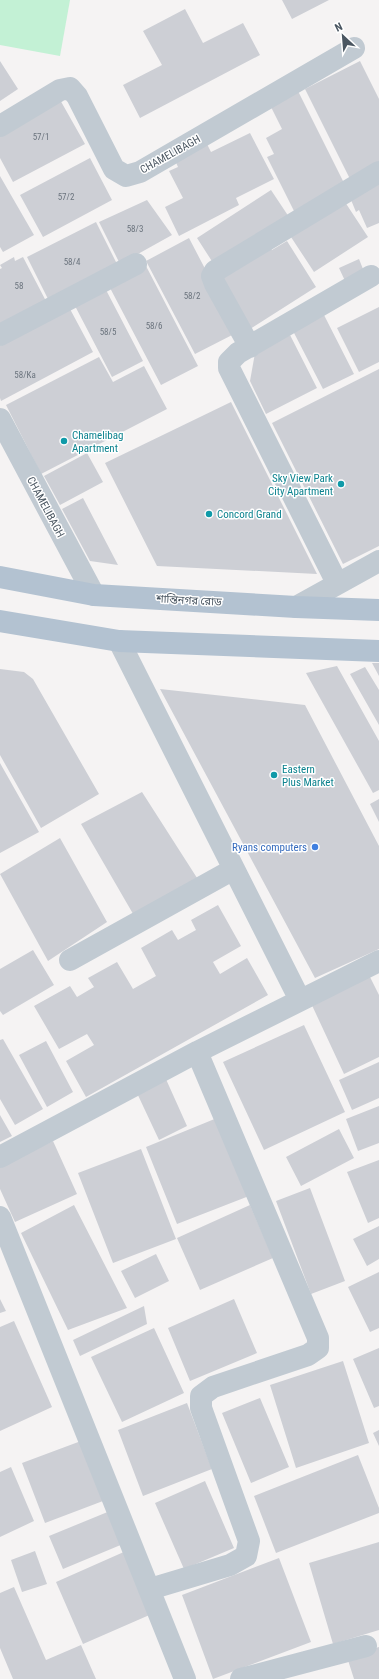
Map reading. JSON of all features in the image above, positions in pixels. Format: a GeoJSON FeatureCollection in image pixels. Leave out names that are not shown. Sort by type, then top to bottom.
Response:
{"type":"FeatureCollection","features":[{"type":"Feature","properties":{"kind":"main road","name":"শান্তিনগর রোড"},"geometry":{"type":"LineString","coordinates":[[0,577],[94,595],[296,607],[379,610]]}},
{"type":"Feature","properties":{"kind":"main road"},"geometry":{"type":"LineString","coordinates":[[0,621],[119,641],[379,651]]}},
{"type":"Feature","properties":{"kind":"street","name":"CHAMELIBAGH"},"geometry":{"type":"LineString","coordinates":[[0,126],[60,90],[70,88],[78,96],[114,169],[126,176],[140,172],[354,48]]}},
{"type":"Feature","properties":{"kind":"street"},"geometry":{"type":"LineString","coordinates":[[250,347],[215,284],[212,276],[214,271],[379,172]]}},
{"type":"Feature","properties":{"kind":"street"},"geometry":{"type":"LineString","coordinates":[[0,335],[136,264]]}},
{"type":"Feature","properties":{"kind":"street"},"geometry":{"type":"LineString","coordinates":[[337,583],[229,368],[229,362],[232,358],[250,347],[371,276]]}},
{"type":"Feature","properties":{"kind":"street","name":"CHAMELIBAGH"},"geometry":{"type":"LineString","coordinates":[[0,419],[94,595]]}},
{"type":"Feature","properties":{"kind":"street"},"geometry":{"type":"LineString","coordinates":[[296,607],[379,561]]}},
{"type":"Feature","properties":{"kind":"street"},"geometry":{"type":"LineString","coordinates":[[119,641],[300,1000]]}},
{"type":"Feature","properties":{"kind":"street"},"geometry":{"type":"LineString","coordinates":[[70,960],[234,869]]}},
{"type":"Feature","properties":{"kind":"street"},"geometry":{"type":"LineString","coordinates":[[0,1157],[197,1052],[379,961]]}},
{"type":"Feature","properties":{"kind":"street"},"geometry":{"type":"LineString","coordinates":[[150,1589],[230,1565],[246,1556],[249,1542],[201,1408],[202,1396],[212,1387],[308,1355],[318,1348],[318,1338],[197,1052]]}},
{"type":"Feature","properties":{"kind":"street"},"geometry":{"type":"LineString","coordinates":[[0,1217],[185,1679]]}},
{"type":"Feature","properties":{"kind":"street"},"geometry":{"type":"LineString","coordinates":[[241,1679],[366,1646]]}},
{"type":"Feature","properties":{"kind":"green space"},"geometry":{"type":"Polygon","coordinates":[[[0,0],[70,0],[60,56],[0,45],[0,0]]]}},
{"type":"Feature","properties":{"kind":"building"},"geometry":{"type":"Polygon","coordinates":[[[282,0],[329,0],[292,19],[282,0]]]}},
{"type":"Feature","properties":{"kind":"building"},"geometry":{"type":"Polygon","coordinates":[[[185,9],[203,43],[243,23],[260,55],[140,118],[123,85],[162,65],[143,31],[185,9]]]}},
{"type":"Feature","properties":{"kind":"building"},"geometry":{"type":"Polygon","coordinates":[[[0,61],[18,89],[0,101],[0,61]]]}},
{"type":"Feature","properties":{"kind":"building"},"geometry":{"type":"Polygon","coordinates":[[[360,61],[379,99],[379,165],[350,179],[305,89],[360,61]]]}},
{"type":"Feature","properties":{"kind":"building"},"geometry":{"type":"Polygon","coordinates":[[[296,87],[347,189],[296,215],[267,157],[274,154],[266,138],[282,129],[268,101],[296,87]]]}},
{"type":"Feature","properties":{"kind":"building"},"geometry":{"type":"Polygon","coordinates":[[[59,98],[85,144],[13,182],[0,158],[0,131],[59,98]]]}},
{"type":"Feature","properties":{"kind":"building"},"geometry":{"type":"Polygon","coordinates":[[[250,133],[274,179],[236,198],[239,205],[179,236],[165,207],[183,198],[169,171],[178,167],[174,158],[206,142],[211,152],[250,133]]]}},
{"type":"Feature","properties":{"kind":"building"},"geometry":{"type":"Polygon","coordinates":[[[90,158],[112,200],[43,237],[20,195],[90,158]]]}},
{"type":"Feature","properties":{"kind":"building"},"geometry":{"type":"Polygon","coordinates":[[[0,176],[34,235],[3,252],[0,247],[0,176]]]}},
{"type":"Feature","properties":{"kind":"building"},"geometry":{"type":"Polygon","coordinates":[[[379,176],[379,223],[367,228],[359,210],[356,212],[349,195],[379,176]]]}},
{"type":"Feature","properties":{"kind":"building"},"geometry":{"type":"Polygon","coordinates":[[[271,190],[289,217],[215,266],[197,238],[271,190]]]}},
{"type":"Feature","properties":{"kind":"building"},"geometry":{"type":"Polygon","coordinates":[[[343,199],[368,237],[314,272],[289,234],[343,199]]]}},
{"type":"Feature","properties":{"kind":"building"},"geometry":{"type":"Polygon","coordinates":[[[147,200],[172,235],[120,264],[99,222],[147,200]]]}},
{"type":"Feature","properties":{"kind":"building"},"geometry":{"type":"Polygon","coordinates":[[[96,222],[118,266],[49,301],[27,257],[96,222]]]}},
{"type":"Feature","properties":{"kind":"building"},"geometry":{"type":"Polygon","coordinates":[[[189,238],[238,332],[195,354],[146,261],[189,238]]]}},
{"type":"Feature","properties":{"kind":"building"},"geometry":{"type":"Polygon","coordinates":[[[287,241],[316,287],[250,329],[217,278],[269,246],[272,250],[287,241]]]}},
{"type":"Feature","properties":{"kind":"building"},"geometry":{"type":"Polygon","coordinates":[[[14,257],[15,261],[23,257],[47,303],[0,327],[0,269],[2,268],[0,265],[14,257]]]}},
{"type":"Feature","properties":{"kind":"building"},"geometry":{"type":"Polygon","coordinates":[[[359,259],[365,274],[346,283],[339,268],[359,259]]]}},
{"type":"Feature","properties":{"kind":"building"},"geometry":{"type":"Polygon","coordinates":[[[146,266],[198,366],[161,385],[109,286],[146,266]]]}},
{"type":"Feature","properties":{"kind":"building"},"geometry":{"type":"Polygon","coordinates":[[[105,288],[143,361],[112,377],[74,304],[105,288]]]}},
{"type":"Feature","properties":{"kind":"building"},"geometry":{"type":"Polygon","coordinates":[[[379,307],[379,362],[359,372],[337,328],[379,307]]]}},
{"type":"Feature","properties":{"kind":"building"},"geometry":{"type":"Polygon","coordinates":[[[70,309],[93,352],[1,401],[0,346],[70,309]]]}},
{"type":"Feature","properties":{"kind":"building"},"geometry":{"type":"Polygon","coordinates":[[[324,315],[354,374],[323,389],[293,331],[324,315]]]}},
{"type":"Feature","properties":{"kind":"building"},"geometry":{"type":"Polygon","coordinates":[[[290,335],[317,388],[266,414],[250,381],[255,353],[290,335]]]}},
{"type":"Feature","properties":{"kind":"building","name":"Chamelibag Apartment"},"geometry":{"type":"Polygon","coordinates":[[[99,357],[113,382],[144,366],[167,409],[41,474],[6,405],[99,357]]]}},
{"type":"Feature","properties":{"kind":"building","name":"Sky View Park City Apartment"},"geometry":{"type":"Polygon","coordinates":[[[379,369],[379,546],[343,564],[272,423],[379,369]]]}},
{"type":"Feature","properties":{"kind":"building","name":"Concord Grand"},"geometry":{"type":"Polygon","coordinates":[[[231,402],[317,574],[157,566],[105,463],[231,402]]]}},
{"type":"Feature","properties":{"kind":"building"},"geometry":{"type":"Polygon","coordinates":[[[87,453],[103,482],[60,505],[44,476],[87,453]]]}},
{"type":"Feature","properties":{"kind":"building"},"geometry":{"type":"Polygon","coordinates":[[[83,498],[118,565],[90,561],[62,509],[83,498]]]}},
{"type":"Feature","properties":{"kind":"building"},"geometry":{"type":"Polygon","coordinates":[[[372,663],[379,663],[379,676],[372,663]]]}},
{"type":"Feature","properties":{"kind":"building"},"geometry":{"type":"Polygon","coordinates":[[[337,666],[379,741],[379,790],[373,793],[306,673],[337,666]]]}},
{"type":"Feature","properties":{"kind":"building"},"geometry":{"type":"Polygon","coordinates":[[[365,667],[379,690],[379,725],[350,674],[365,667]]]}},
{"type":"Feature","properties":{"kind":"building"},"geometry":{"type":"Polygon","coordinates":[[[0,669],[24,672],[33,679],[99,794],[41,828],[0,755],[0,669]]]}},
{"type":"Feature","properties":{"kind":"building","name":"Eastern Plus Market"},"geometry":{"type":"Polygon","coordinates":[[[160,689],[305,705],[379,846],[379,949],[315,978],[160,689]]]}},
{"type":"Feature","properties":{"kind":"building"},"geometry":{"type":"Polygon","coordinates":[[[0,763],[39,832],[0,853],[0,763]]]}},
{"type":"Feature","properties":{"kind":"building"},"geometry":{"type":"Polygon","coordinates":[[[142,792],[199,881],[136,919],[81,824],[142,792]]]}},
{"type":"Feature","properties":{"kind":"building"},"geometry":{"type":"Polygon","coordinates":[[[379,799],[379,822],[370,804],[379,799]]]}},
{"type":"Feature","properties":{"kind":"building"},"geometry":{"type":"Polygon","coordinates":[[[60,838],[107,922],[48,961],[0,874],[60,838]]]}},
{"type":"Feature","properties":{"kind":"building"},"geometry":{"type":"Polygon","coordinates":[[[218,905],[241,946],[213,962],[220,974],[247,958],[268,995],[86,1097],[66,1061],[94,1045],[87,1034],[59,1049],[34,1006],[70,986],[77,997],[94,987],[88,978],[117,962],[133,989],[156,976],[141,948],[172,930],[178,940],[196,930],[191,920],[218,905]]]}},
{"type":"Feature","properties":{"kind":"building"},"geometry":{"type":"Polygon","coordinates":[[[33,950],[54,985],[3,1015],[0,1011],[0,969],[33,950]]]}},
{"type":"Feature","properties":{"kind":"building"},"geometry":{"type":"Polygon","coordinates":[[[368,973],[379,995],[379,1057],[344,1074],[310,1001],[368,973]]]}},
{"type":"Feature","properties":{"kind":"building"},"geometry":{"type":"Polygon","coordinates":[[[304,1025],[345,1112],[264,1150],[223,1062],[304,1025]]]}},
{"type":"Feature","properties":{"kind":"building"},"geometry":{"type":"Polygon","coordinates":[[[3,1039],[43,1109],[15,1125],[0,1099],[0,1040],[3,1039]]]}},
{"type":"Feature","properties":{"kind":"building"},"geometry":{"type":"Polygon","coordinates":[[[46,1041],[73,1092],[47,1107],[19,1055],[46,1041]]]}},
{"type":"Feature","properties":{"kind":"building"},"geometry":{"type":"Polygon","coordinates":[[[379,1062],[379,1098],[352,1110],[339,1080],[379,1062]]]}},
{"type":"Feature","properties":{"kind":"building"},"geometry":{"type":"Polygon","coordinates":[[[165,1077],[187,1126],[159,1140],[136,1091],[165,1077]]]}},
{"type":"Feature","properties":{"kind":"building"},"geometry":{"type":"Polygon","coordinates":[[[379,1106],[379,1143],[358,1151],[346,1119],[379,1106]]]}},
{"type":"Feature","properties":{"kind":"building"},"geometry":{"type":"Polygon","coordinates":[[[0,1115],[12,1136],[0,1142],[0,1115]]]}},
{"type":"Feature","properties":{"kind":"building"},"geometry":{"type":"Polygon","coordinates":[[[217,1118],[249,1196],[177,1224],[146,1147],[217,1118]]]}},
{"type":"Feature","properties":{"kind":"building"},"geometry":{"type":"Polygon","coordinates":[[[339,1129],[354,1158],[301,1186],[286,1157],[339,1129]]]}},
{"type":"Feature","properties":{"kind":"building"},"geometry":{"type":"Polygon","coordinates":[[[53,1141],[77,1194],[15,1222],[0,1189],[0,1166],[53,1141]]]}},
{"type":"Feature","properties":{"kind":"building"},"geometry":{"type":"Polygon","coordinates":[[[141,1149],[176,1239],[113,1263],[78,1173],[141,1149]]]}},
{"type":"Feature","properties":{"kind":"building"},"geometry":{"type":"Polygon","coordinates":[[[379,1160],[379,1218],[368,1223],[347,1172],[379,1160]]]}},
{"type":"Feature","properties":{"kind":"building"},"geometry":{"type":"Polygon","coordinates":[[[310,1188],[345,1281],[311,1294],[276,1201],[310,1188]]]}},
{"type":"Feature","properties":{"kind":"building"},"geometry":{"type":"Polygon","coordinates":[[[74,1205],[127,1308],[68,1330],[21,1233],[74,1205]]]}},
{"type":"Feature","properties":{"kind":"building"},"geometry":{"type":"Polygon","coordinates":[[[250,1205],[273,1258],[200,1290],[177,1238],[250,1205]]]}},
{"type":"Feature","properties":{"kind":"building"},"geometry":{"type":"Polygon","coordinates":[[[379,1226],[379,1259],[367,1266],[353,1239],[379,1226]]]}},
{"type":"Feature","properties":{"kind":"building"},"geometry":{"type":"Polygon","coordinates":[[[156,1254],[169,1281],[135,1298],[121,1271],[156,1254]]]}},
{"type":"Feature","properties":{"kind":"building"},"geometry":{"type":"Polygon","coordinates":[[[379,1272],[379,1328],[370,1332],[348,1287],[379,1272]]]}},
{"type":"Feature","properties":{"kind":"building"},"geometry":{"type":"Polygon","coordinates":[[[0,1299],[6,1311],[0,1313],[0,1299]]]}},
{"type":"Feature","properties":{"kind":"building"},"geometry":{"type":"Polygon","coordinates":[[[234,1299],[257,1353],[190,1381],[168,1328],[234,1299]]]}},
{"type":"Feature","properties":{"kind":"building"},"geometry":{"type":"Polygon","coordinates":[[[144,1306],[147,1324],[80,1356],[73,1340],[144,1306]]]}},
{"type":"Feature","properties":{"kind":"building"},"geometry":{"type":"Polygon","coordinates":[[[14,1321],[52,1407],[0,1431],[0,1327],[14,1321]]]}},
{"type":"Feature","properties":{"kind":"building"},"geometry":{"type":"Polygon","coordinates":[[[154,1328],[184,1393],[122,1422],[91,1357],[154,1328]]]}},
{"type":"Feature","properties":{"kind":"building"},"geometry":{"type":"Polygon","coordinates":[[[379,1348],[379,1406],[374,1408],[353,1359],[379,1348]]]}},
{"type":"Feature","properties":{"kind":"building"},"geometry":{"type":"Polygon","coordinates":[[[343,1361],[369,1443],[296,1468],[270,1385],[343,1361]]]}},
{"type":"Feature","properties":{"kind":"building"},"geometry":{"type":"Polygon","coordinates":[[[260,1398],[289,1467],[251,1483],[222,1413],[260,1398]]]}},
{"type":"Feature","properties":{"kind":"building"},"geometry":{"type":"Polygon","coordinates":[[[187,1403],[212,1469],[143,1496],[118,1430],[187,1403]]]}},
{"type":"Feature","properties":{"kind":"building"},"geometry":{"type":"Polygon","coordinates":[[[379,1430],[379,1446],[373,1433],[379,1430]]]}},
{"type":"Feature","properties":{"kind":"building"},"geometry":{"type":"Polygon","coordinates":[[[81,1441],[103,1501],[45,1523],[22,1463],[81,1441]]]}},
{"type":"Feature","properties":{"kind":"building"},"geometry":{"type":"Polygon","coordinates":[[[358,1455],[379,1508],[379,1513],[276,1553],[254,1496],[358,1455]]]}},
{"type":"Feature","properties":{"kind":"building"},"geometry":{"type":"Polygon","coordinates":[[[11,1467],[34,1521],[0,1537],[0,1472],[11,1467]]]}},
{"type":"Feature","properties":{"kind":"building"},"geometry":{"type":"Polygon","coordinates":[[[205,1481],[234,1548],[184,1569],[155,1503],[205,1481]]]}},
{"type":"Feature","properties":{"kind":"building"},"geometry":{"type":"Polygon","coordinates":[[[110,1511],[123,1544],[63,1569],[49,1536],[110,1511]]]}},
{"type":"Feature","properties":{"kind":"building"},"geometry":{"type":"Polygon","coordinates":[[[379,1542],[379,1630],[333,1644],[309,1563],[379,1542]]]}},
{"type":"Feature","properties":{"kind":"building"},"geometry":{"type":"Polygon","coordinates":[[[35,1551],[47,1584],[22,1592],[11,1560],[35,1551]]]}},
{"type":"Feature","properties":{"kind":"building"},"geometry":{"type":"Polygon","coordinates":[[[126,1551],[154,1613],[83,1644],[56,1582],[126,1551]]]}},
{"type":"Feature","properties":{"kind":"building"},"geometry":{"type":"Polygon","coordinates":[[[279,1558],[311,1642],[213,1679],[182,1595],[279,1558]]]}},
{"type":"Feature","properties":{"kind":"building"},"geometry":{"type":"Polygon","coordinates":[[[14,1587],[46,1660],[81,1645],[96,1679],[13,1679],[0,1648],[0,1593],[14,1587]]]}},
{"type":"Feature","properties":{"kind":"building"},"geometry":{"type":"Polygon","coordinates":[[[379,1647],[379,1679],[354,1679],[347,1657],[379,1647]]]}},
{"type":"Feature","properties":{"kind":"place","name":"Chamelibag Apartment"},"geometry":{"type":"Point","coordinates":[64,441]}},
{"type":"Feature","properties":{"kind":"place","name":"Sky View Park City Apartment"},"geometry":{"type":"Point","coordinates":[341,484]}},
{"type":"Feature","properties":{"kind":"place","name":"Concord Grand"},"geometry":{"type":"Point","coordinates":[209,514]}},
{"type":"Feature","properties":{"kind":"place","name":"Eastern Plus Market"},"geometry":{"type":"Point","coordinates":[274,775]}},
{"type":"Feature","properties":{"kind":"place","name":"Ryans computers"},"geometry":{"type":"Point","coordinates":[315,847]}}]}
